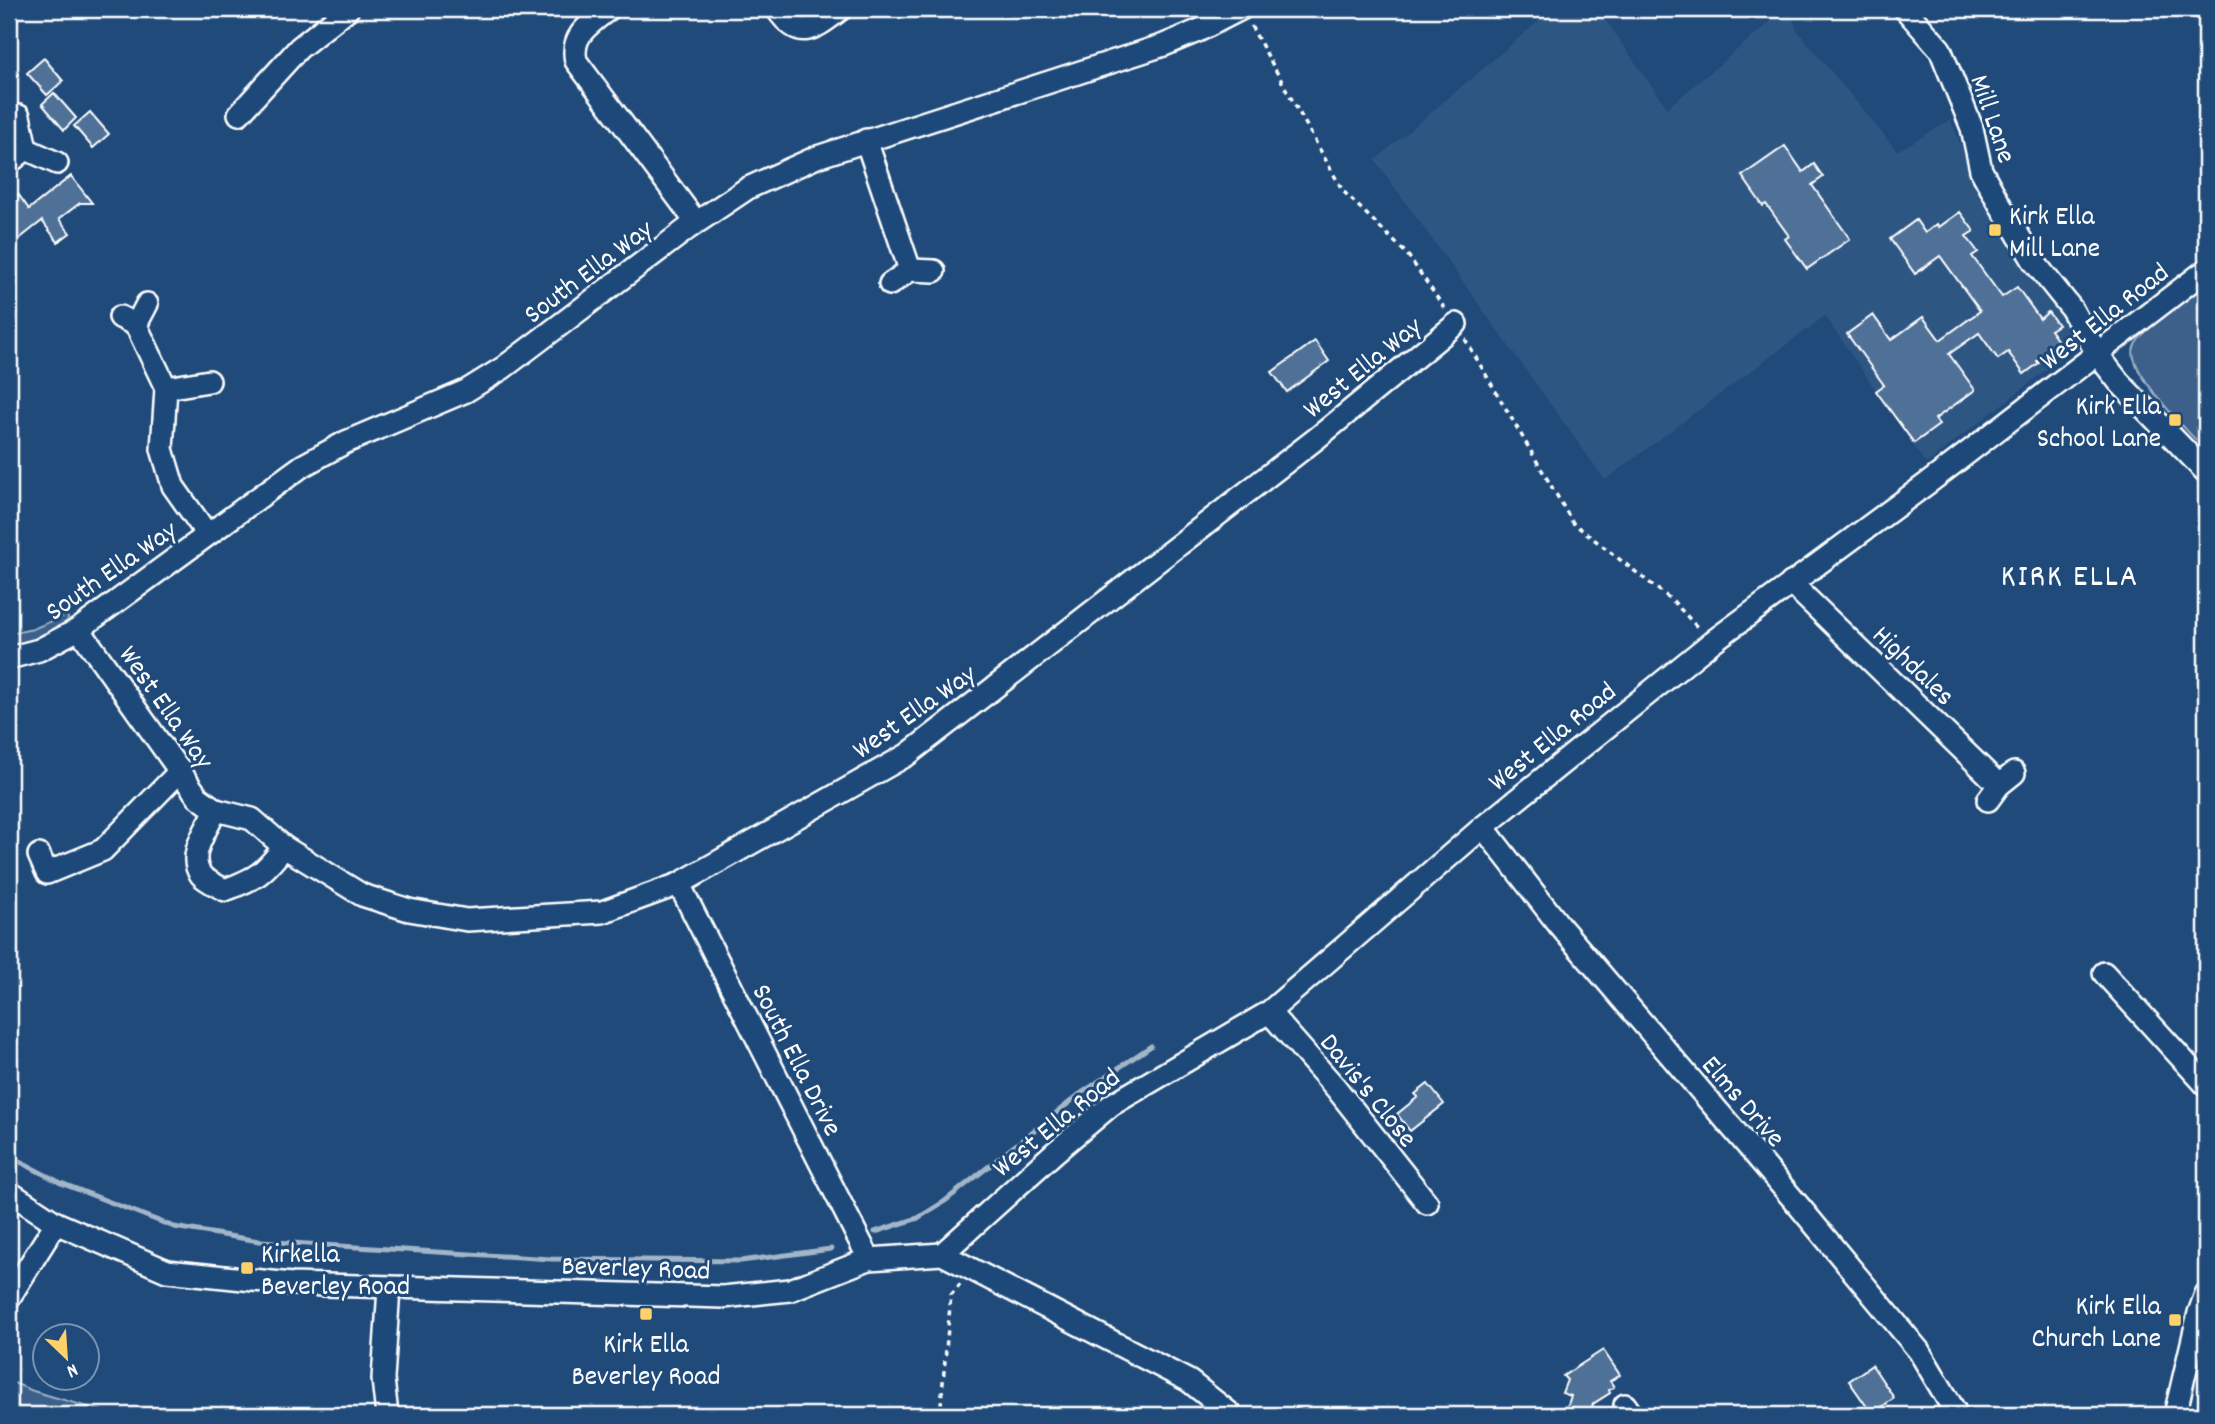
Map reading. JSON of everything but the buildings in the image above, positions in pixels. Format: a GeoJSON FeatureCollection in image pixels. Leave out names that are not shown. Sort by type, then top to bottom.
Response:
{"type":"FeatureCollection","features":[{"type":"Feature","properties":{"kind":"street"},"geometry":{"type":"LineString","coordinates":[[239,114],[284,62],[348,9]]}},
{"type":"Feature","properties":{"kind":"street"},"geometry":{"type":"LineString","coordinates":[[609,9],[580,33],[575,46],[576,61],[696,222]]}},
{"type":"Feature","properties":{"kind":"street"},"geometry":{"type":"LineString","coordinates":[[777,9],[787,23],[803,29],[818,26],[841,9]]}},
{"type":"Feature","properties":{"kind":"street","name":"South Ella Way"},"geometry":{"type":"LineString","coordinates":[[9,658],[39,650],[79,629],[302,466],[323,454],[466,391],[503,368],[696,222],[748,188],[780,172],[866,140],[1164,45],[1241,9]]}},
{"type":"Feature","properties":{"kind":"street","name":"Mill Lane"},"geometry":{"type":"LineString","coordinates":[[1905,9],[1940,49],[1972,128],[1981,170],[2035,263],[2071,308],[2098,355],[2119,382],[2206,472]]}},
{"type":"Feature","properties":{"kind":"street"},"geometry":{"type":"LineString","coordinates":[[19,116],[26,149]]}},
{"type":"Feature","properties":{"kind":"street"},"geometry":{"type":"LineString","coordinates":[[866,140],[910,270]]}},
{"type":"Feature","properties":{"kind":"street"},"geometry":{"type":"LineString","coordinates":[[26,149],[57,163]]}},
{"type":"Feature","properties":{"kind":"street"},"geometry":{"type":"LineString","coordinates":[[9,163],[26,149]]}},
{"type":"Feature","properties":{"kind":"street"},"geometry":{"type":"LineString","coordinates":[[890,284],[910,270],[934,271]]}},
{"type":"Feature","properties":{"kind":"street","name":"West Ella Road"},"geometry":{"type":"LineString","coordinates":[[942,1254],[1111,1105],[1269,1012],[1483,827],[1712,642],[2098,355],[2206,270]]}},
{"type":"Feature","properties":{"kind":"street"},"geometry":{"type":"LineString","coordinates":[[146,304],[128,321],[166,388],[162,449],[173,486],[207,534]]}},
{"type":"Feature","properties":{"kind":"street","name":"West Ella Way"},"geometry":{"type":"LineString","coordinates":[[79,629],[198,797],[216,810],[252,818],[284,847],[362,895],[409,911],[467,920],[602,912],[679,884],[907,755],[1317,438],[1456,324]]}},
{"type":"Feature","properties":{"kind":"street"},"geometry":{"type":"LineString","coordinates":[[166,388],[209,381]]}},
{"type":"Feature","properties":{"kind":"street","name":"Highdales"},"geometry":{"type":"LineString","coordinates":[[1791,583],[2000,786]]}},
{"type":"Feature","properties":{"kind":"street"},"geometry":{"type":"LineString","coordinates":[[39,855],[47,873],[103,850],[181,770]]}},
{"type":"Feature","properties":{"kind":"street","name":"West Ella Way"},"geometry":{"type":"LineString","coordinates":[[216,810],[200,840],[196,865],[202,877],[225,890],[252,880],[267,868],[284,847]]}},
{"type":"Feature","properties":{"kind":"street","name":"Elms Drive"},"geometry":{"type":"LineString","coordinates":[[1483,827],[1559,925],[1919,1351],[1957,1415]]}},
{"type":"Feature","properties":{"kind":"street","name":"South Ella Drive"},"geometry":{"type":"LineString","coordinates":[[679,884],[869,1259]]}},
{"type":"Feature","properties":{"kind":"street"},"geometry":{"type":"LineString","coordinates":[[2104,973],[2206,1085]]}},
{"type":"Feature","properties":{"kind":"street","name":"Davis's Close"},"geometry":{"type":"LineString","coordinates":[[1269,1012],[1336,1088],[1427,1203]]}},
{"type":"Feature","properties":{"kind":"street","name":"Beverley Road"},"geometry":{"type":"LineString","coordinates":[[9,1192],[56,1223],[167,1271],[292,1284],[723,1297],[790,1290],[869,1259],[942,1254],[1189,1381],[1232,1415]]}},
{"type":"Feature","properties":{"kind":"street"},"geometry":{"type":"LineString","coordinates":[[9,1298],[56,1223]]}},
{"type":"Feature","properties":{"kind":"street"},"geometry":{"type":"LineString","coordinates":[[387,1415],[383,1379],[389,1288]]}},
{"type":"Feature","properties":{"kind":"street"},"geometry":{"type":"LineString","coordinates":[[2175,1415],[2204,1307]]}},
{"type":"Feature","properties":{"kind":"path"},"geometry":{"type":"LineString","coordinates":[[940,1415],[951,1295],[971,1268]]}},
{"type":"Feature","properties":{"kind":"shaded area"},"geometry":{"type":"Polygon","coordinates":[[[1553,9],[1598,9],[1667,108],[1786,9],[1790,9],[1797,30],[1897,151],[1951,120],[1972,175],[2073,332],[2069,352],[1926,464],[1825,316],[1605,480],[1375,160],[1553,9]]]}},
{"type":"Feature","properties":{"kind":"shaded area"},"geometry":{"type":"Polygon","coordinates":[[[2206,282],[2206,451],[2149,385],[2139,370],[2134,357],[2134,347],[2164,313],[2206,282]]]}},
{"type":"Feature","properties":{"kind":"shaded area"},"geometry":{"type":"Polygon","coordinates":[[[68,614],[67,630],[9,651],[9,634],[33,629],[68,614]]]}},
{"type":"Feature","properties":{"kind":"shaded area"},"geometry":{"type":"Polygon","coordinates":[[[9,1381],[32,1392],[116,1415],[9,1415],[9,1381]]]}},
{"type":"Feature","properties":{"kind":"waterway"},"geometry":{"type":"LineString","coordinates":[[875,1232],[918,1218],[945,1201],[1080,1094],[1151,1046]]}},
{"type":"Feature","properties":{"kind":"waterway"},"geometry":{"type":"LineString","coordinates":[[9,1156],[61,1183],[174,1227],[259,1241],[551,1259],[741,1261],[831,1249]]}},
{"type":"Feature","properties":{"kind":"place","name":"Kirk Ella Mill Lane"},"geometry":{"type":"Point","coordinates":[1995,230]}},
{"type":"Feature","properties":{"kind":"place","name":"Kirk Ella School Lane"},"geometry":{"type":"Point","coordinates":[2175,420]}},
{"type":"Feature","properties":{"kind":"place","name":"Kirkella Beverley Road"},"geometry":{"type":"Point","coordinates":[247,1268]}},
{"type":"Feature","properties":{"kind":"place","name":"Kirk Ella Beverley Road"},"geometry":{"type":"Point","coordinates":[646,1314]}},
{"type":"Feature","properties":{"kind":"place","name":"Kirk Ella Church Lane"},"geometry":{"type":"Point","coordinates":[2175,1320]}},
{"type":"Feature","properties":{"kind":"district","name":"KIRK ELLA"},"geometry":{"type":"Point","coordinates":[2070,574]}}]}
